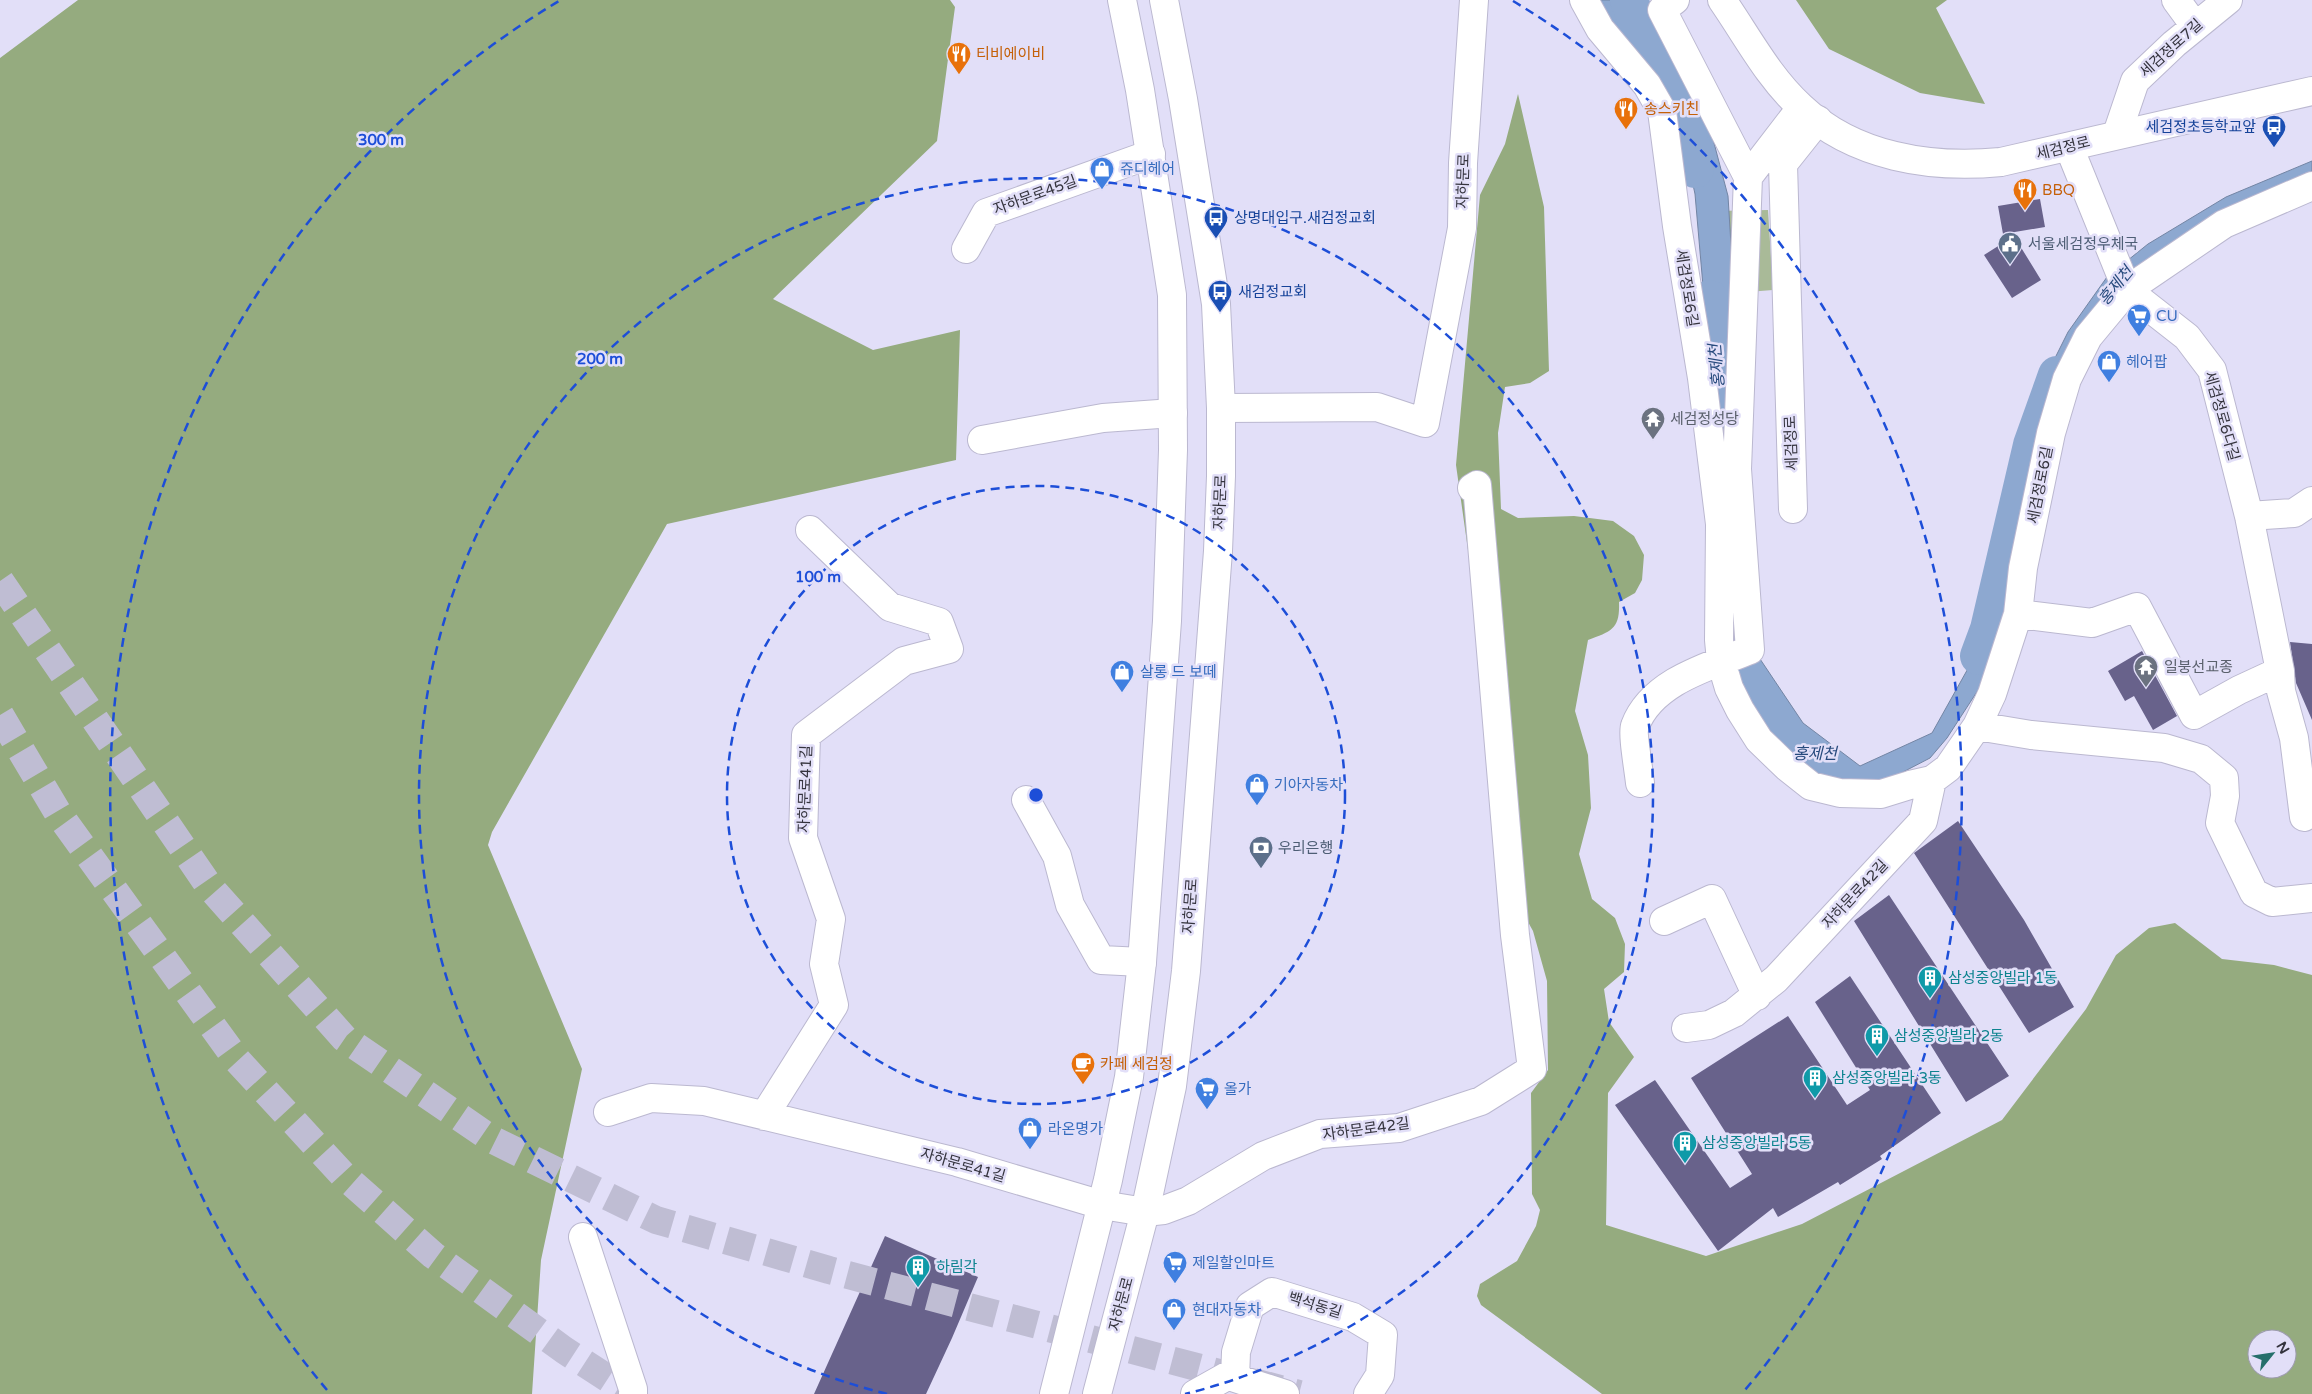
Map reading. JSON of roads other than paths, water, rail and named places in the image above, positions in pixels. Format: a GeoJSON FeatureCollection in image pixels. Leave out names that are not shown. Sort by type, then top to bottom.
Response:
{"type":"FeatureCollection","features":[{"type":"Feature","properties":{"kind":"street"},"geometry":{"type":"LineString","coordinates":[[1054,1394],[1102,1205],[1129,1077],[1142,962],[1167,621],[1173,413],[1172,295],[1151,154],[1122,0]]}},
{"type":"Feature","properties":{"kind":"street","name":"자하문로"},"geometry":{"type":"LineString","coordinates":[[1097,1394],[1145,1212],[1172,1086],[1186,971],[1218,551],[1222,408],[1216,304],[1204,221],[1164,0]]}},
{"type":"Feature","properties":{"kind":"street","name":"자하문로"},"geometry":{"type":"LineString","coordinates":[[1222,408],[1377,406],[1426,423],[1462,228],[1474,0]]}},
{"type":"Feature","properties":{"kind":"street","name":"세검정로6길"},"geometry":{"type":"LineString","coordinates":[[1584,0],[1600,29],[1647,85],[1662,111],[1677,226],[1702,378],[1720,524],[1721,661],[1732,695],[1759,740],[1787,768],[1811,786],[1840,794],[1881,794],[1932,780],[1948,768],[1977,726],[1992,694],[2018,614],[2023,568],[2051,433],[2067,379],[2088,337],[2127,290],[2224,224],[2312,186]]}},
{"type":"Feature","properties":{"kind":"street"},"geometry":{"type":"LineString","coordinates":[[1640,783],[1634,727],[1654,696],[1679,680],[1750,650],[1737,469],[1737,428],[1741,376],[1748,177],[1662,10],[1675,0]]}},
{"type":"Feature","properties":{"kind":"street","name":"세검정로"},"geometry":{"type":"LineString","coordinates":[[1722,0],[1770,71],[1810,114],[1850,139],[1887,154],[1913,160],[1939,164],[1970,165],[2001,162],[2312,91]]}},
{"type":"Feature","properties":{"kind":"street"},"geometry":{"type":"LineString","coordinates":[[2176,0],[2195,26]]}},
{"type":"Feature","properties":{"kind":"street","name":"세검정로7길"},"geometry":{"type":"LineString","coordinates":[[2117,134],[2135,81],[2195,26],[2228,0]]}},
{"type":"Feature","properties":{"kind":"street"},"geometry":{"type":"LineString","coordinates":[[1748,177],[1810,114]]}},
{"type":"Feature","properties":{"kind":"street","name":"세검정로"},"geometry":{"type":"LineString","coordinates":[[1793,509],[1783,164],[1810,114]]}},
{"type":"Feature","properties":{"kind":"street"},"geometry":{"type":"LineString","coordinates":[[2069,146],[2127,290]]}},
{"type":"Feature","properties":{"kind":"street","name":"자하문로45길"},"geometry":{"type":"LineString","coordinates":[[966,249],[986,213],[1151,154]]}},
{"type":"Feature","properties":{"kind":"street","name":"세검정로6다길"},"geometry":{"type":"LineString","coordinates":[[2127,290],[2187,337],[2212,370],[2249,516],[2280,671],[2281,691],[2294,738],[2304,817]]}},
{"type":"Feature","properties":{"kind":"street"},"geometry":{"type":"LineString","coordinates":[[982,440],[1103,418],[1173,413]]}},
{"type":"Feature","properties":{"kind":"street","name":"자하문로42길"},"geometry":{"type":"LineString","coordinates":[[1102,1205],[1145,1212],[1164,1210],[1188,1201],[1263,1156],[1320,1134],[1399,1128],[1481,1101],[1532,1069],[1515,935],[1477,485],[1472,488]]}},
{"type":"Feature","properties":{"kind":"street"},"geometry":{"type":"LineString","coordinates":[[2249,516],[2294,514],[2312,502]]}},
{"type":"Feature","properties":{"kind":"street","name":"자하문로41길"},"geometry":{"type":"LineString","coordinates":[[764,1116],[834,1005],[824,964],[831,919],[802,838],[806,735],[904,661],[949,649],[939,622],[890,607],[810,530]]}},
{"type":"Feature","properties":{"kind":"street"},"geometry":{"type":"LineString","coordinates":[[2018,614],[2092,623],[2137,607],[2194,715],[2280,671]]}},
{"type":"Feature","properties":{"kind":"street"},"geometry":{"type":"LineString","coordinates":[[1977,726],[2031,735],[2164,748],[2201,759],[2224,778],[2225,796],[2220,823],[2254,893],[2272,902],[2312,898]]}},
{"type":"Feature","properties":{"kind":"street","name":"자하문로42길"},"geometry":{"type":"LineString","coordinates":[[1686,1028],[1710,1025],[1734,1013],[1776,980],[1922,821],[1932,780]]}},
{"type":"Feature","properties":{"kind":"street"},"geometry":{"type":"LineString","coordinates":[[1026,800],[1057,856],[1070,905],[1101,960],[1142,962]]}},
{"type":"Feature","properties":{"kind":"street"},"geometry":{"type":"LineString","coordinates":[[1664,921],[1712,899],[1757,996]]}},
{"type":"Feature","properties":{"kind":"street","name":"자하문로41길"},"geometry":{"type":"LineString","coordinates":[[608,1112],[651,1098],[704,1101],[957,1162],[1102,1205]]}},
{"type":"Feature","properties":{"kind":"street"},"geometry":{"type":"LineString","coordinates":[[583,1237],[634,1389],[633,1394]]}},
{"type":"Feature","properties":{"kind":"street","name":"백석동길"},"geometry":{"type":"LineString","coordinates":[[1236,1371],[1236,1352],[1250,1306],[1272,1292],[1353,1316],[1383,1334],[1380,1375],[1368,1394]]}},
{"type":"Feature","properties":{"kind":"street"},"geometry":{"type":"LineString","coordinates":[[1195,1394],[1236,1371],[1236,1378],[1285,1394]]}},
{"type":"Feature","properties":{"kind":"water","name":"홍제천"},"geometry":{"type":"Polygon","coordinates":[[[1596,0],[1641,0],[1645,32],[1691,79],[1709,124],[1728,196],[1756,653],[1803,723],[1860,766],[1932,733],[1975,656],[2002,584],[2031,475],[2048,372],[2068,332],[2107,277],[2148,244],[2226,197],[2312,161],[2312,177],[2099,326],[2046,481],[1982,684],[1947,738],[1930,758],[1882,783],[1833,786],[1802,768],[1754,712],[1731,660],[1725,420],[1732,382],[1707,332],[1695,194],[1675,101],[1596,4],[1596,0]]]}},
{"type":"Feature","properties":{"kind":"waterway","name":"홍제천"},"geometry":{"type":"LineString","coordinates":[[1629,0],[1653,64],[1693,150],[1695,169]]}},
{"type":"Feature","properties":{"kind":"waterway","name":"홍제천"},"geometry":{"type":"LineString","coordinates":[[1710,299],[1724,468]]}},
{"type":"Feature","properties":{"kind":"waterway","name":"홍제천"},"geometry":{"type":"LineString","coordinates":[[1979,656],[1989,629],[2032,445],[2057,375]]}},
{"type":"Feature","properties":{"kind":"tunnel"},"geometry":{"type":"LineString","coordinates":[[0,581],[209,886],[344,1038],[493,1140],[656,1220],[829,1270],[1299,1394]]}},
{"type":"Feature","properties":{"kind":"tunnel"},"geometry":{"type":"LineString","coordinates":[[0,715],[58,813],[237,1060],[343,1175],[433,1255],[564,1350],[632,1394]]}},
{"type":"Feature","properties":{"kind":"place","name":"티비에이비"},"geometry":{"type":"Point","coordinates":[959,75]}},
{"type":"Feature","properties":{"kind":"place","name":"송스키친"},"geometry":{"type":"Point","coordinates":[1626,130]}},
{"type":"Feature","properties":{"kind":"place","name":"세검정초등학교앞"},"geometry":{"type":"Point","coordinates":[2274,148]}},
{"type":"Feature","properties":{"kind":"place","name":"쥬디헤어"},"geometry":{"type":"Point","coordinates":[1102,190]}},
{"type":"Feature","properties":{"kind":"place","name":"BBQ"},"geometry":{"type":"Point","coordinates":[2025,211]}},
{"type":"Feature","properties":{"kind":"place","name":"상명대입구.새검정교회"},"geometry":{"type":"Point","coordinates":[1216,239]}},
{"type":"Feature","properties":{"kind":"place","name":"서울세검정우체국"},"geometry":{"type":"Point","coordinates":[2010,265]}},
{"type":"Feature","properties":{"kind":"place","name":"새검정교회"},"geometry":{"type":"Point","coordinates":[1220,313]}},
{"type":"Feature","properties":{"kind":"place","name":"CU"},"geometry":{"type":"Point","coordinates":[2139,337]}},
{"type":"Feature","properties":{"kind":"place","name":"헤어팝"},"geometry":{"type":"Point","coordinates":[2109,383]}},
{"type":"Feature","properties":{"kind":"place","name":"세검정성당"},"geometry":{"type":"Point","coordinates":[1653,440]}},
{"type":"Feature","properties":{"kind":"place","name":"일붕선교종"},"geometry":{"type":"Point","coordinates":[2146,688]}},
{"type":"Feature","properties":{"kind":"place","name":"살롱 드 보떼"},"geometry":{"type":"Point","coordinates":[1122,693]}},
{"type":"Feature","properties":{"kind":"place","name":"기아자동차"},"geometry":{"type":"Point","coordinates":[1257,806]}},
{"type":"Feature","properties":{"kind":"place","name":"우리은행"},"geometry":{"type":"Point","coordinates":[1261,869]}},
{"type":"Feature","properties":{"kind":"place","name":"삼성중앙빌라 1동"},"geometry":{"type":"Point","coordinates":[1930,999]}},
{"type":"Feature","properties":{"kind":"place","name":"삼성중앙빌라 2동"},"geometry":{"type":"Point","coordinates":[1877,1057]}},
{"type":"Feature","properties":{"kind":"place","name":"카페 세검정"},"geometry":{"type":"Point","coordinates":[1083,1085]}},
{"type":"Feature","properties":{"kind":"place","name":"삼성중앙빌라 3동"},"geometry":{"type":"Point","coordinates":[1815,1099]}},
{"type":"Feature","properties":{"kind":"place","name":"올가"},"geometry":{"type":"Point","coordinates":[1207,1110]}},
{"type":"Feature","properties":{"kind":"place","name":"라온명가"},"geometry":{"type":"Point","coordinates":[1030,1150]}},
{"type":"Feature","properties":{"kind":"place","name":"삼성중앙빌라 5동"},"geometry":{"type":"Point","coordinates":[1685,1164]}},
{"type":"Feature","properties":{"kind":"place","name":"제일할인마트"},"geometry":{"type":"Point","coordinates":[1175,1284]}},
{"type":"Feature","properties":{"kind":"place","name":"하림각"},"geometry":{"type":"Point","coordinates":[918,1288]}},
{"type":"Feature","properties":{"kind":"place","name":"현대자동차"},"geometry":{"type":"Point","coordinates":[1174,1331]}}]}
